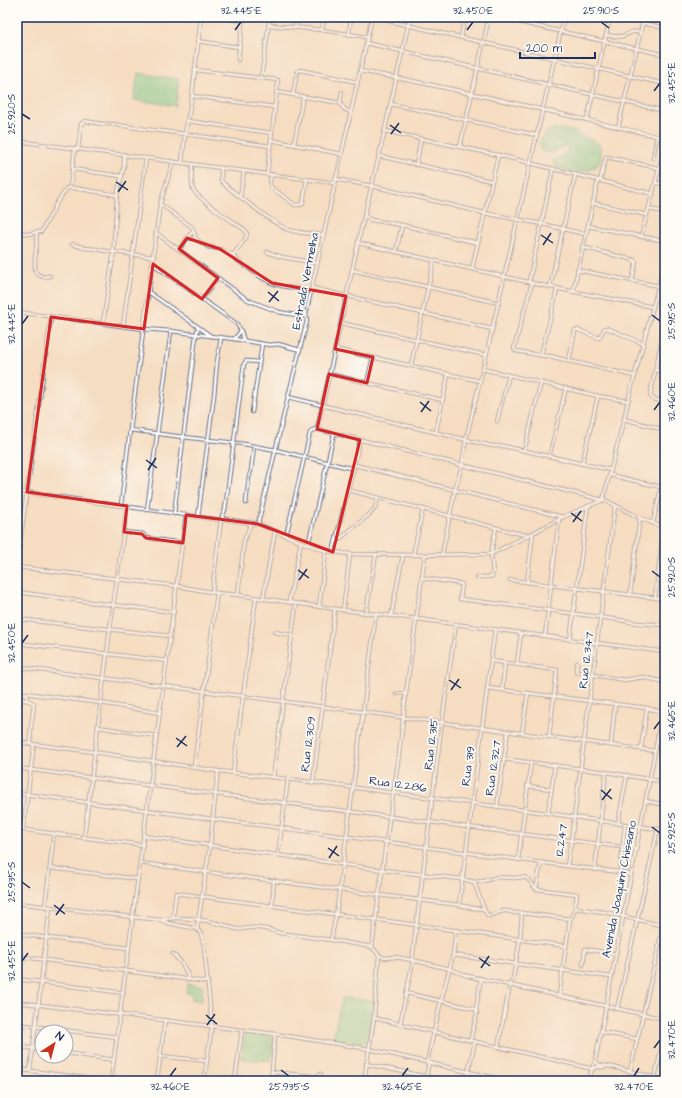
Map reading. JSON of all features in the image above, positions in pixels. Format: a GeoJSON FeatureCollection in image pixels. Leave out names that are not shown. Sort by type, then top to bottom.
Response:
{"type":"FeatureCollection","features":[{"type":"Feature","properties":{"kind":"street"},"geometry":{"type":"LineString","coordinates":[[182,163],[185,134],[192,96],[201,17]]}},
{"type":"Feature","properties":{"kind":"street"},"geometry":{"type":"LineString","coordinates":[[214,17],[243,19],[238,60]]}},
{"type":"Feature","properties":{"kind":"street"},"geometry":{"type":"LineString","coordinates":[[262,78],[270,17]]}},
{"type":"Feature","properties":{"kind":"street"},"geometry":{"type":"LineString","coordinates":[[295,27],[296,17]]}},
{"type":"Feature","properties":{"kind":"street"},"geometry":{"type":"LineString","coordinates":[[322,30],[324,17]]}},
{"type":"Feature","properties":{"kind":"street"},"geometry":{"type":"LineString","coordinates":[[349,35],[351,17]]}},
{"type":"Feature","properties":{"kind":"street","name":"Estrada Vermelha"},"geometry":{"type":"LineString","coordinates":[[258,524],[307,321],[306,314],[311,290],[372,17]]}},
{"type":"Feature","properties":{"kind":"street"},"geometry":{"type":"LineString","coordinates":[[317,429],[364,215],[385,131],[410,17]]}},
{"type":"Feature","properties":{"kind":"street"},"geometry":{"type":"LineString","coordinates":[[461,38],[465,17]]}},
{"type":"Feature","properties":{"kind":"street"},"geometry":{"type":"LineString","coordinates":[[460,147],[489,17]]}},
{"type":"Feature","properties":{"kind":"street"},"geometry":{"type":"LineString","coordinates":[[496,17],[665,55]]}},
{"type":"Feature","properties":{"kind":"street"},"geometry":{"type":"LineString","coordinates":[[442,555],[455,490],[462,465],[466,439],[564,17]]}},
{"type":"Feature","properties":{"kind":"street"},"geometry":{"type":"LineString","coordinates":[[587,120],[610,17]]}},
{"type":"Feature","properties":{"kind":"street"},"geometry":{"type":"LineString","coordinates":[[618,128],[644,17]]}},
{"type":"Feature","properties":{"kind":"street"},"geometry":{"type":"LineString","coordinates":[[389,21],[665,84]]}},
{"type":"Feature","properties":{"kind":"street"},"geometry":{"type":"LineString","coordinates":[[642,23],[665,28]]}},
{"type":"Feature","properties":{"kind":"street"},"geometry":{"type":"LineString","coordinates":[[269,25],[322,30],[367,37]]}},
{"type":"Feature","properties":{"kind":"street"},"geometry":{"type":"LineString","coordinates":[[606,35],[623,36],[632,32],[640,32]]}},
{"type":"Feature","properties":{"kind":"street"},"geometry":{"type":"LineString","coordinates":[[198,41],[239,47]]}},
{"type":"Feature","properties":{"kind":"street"},"geometry":{"type":"LineString","coordinates":[[366,43],[665,111]]}},
{"type":"Feature","properties":{"kind":"street"},"geometry":{"type":"LineString","coordinates":[[195,70],[278,80],[267,174]]}},
{"type":"Feature","properties":{"kind":"street"},"geometry":{"type":"LineString","coordinates":[[294,95],[297,72],[300,70],[357,82]]}},
{"type":"Feature","properties":{"kind":"street"},"geometry":{"type":"LineString","coordinates":[[360,70],[471,93],[665,138]]}},
{"type":"Feature","properties":{"kind":"street"},"geometry":{"type":"LineString","coordinates":[[277,92],[340,103]]}},
{"type":"Feature","properties":{"kind":"street"},"geometry":{"type":"LineString","coordinates":[[342,92],[340,103],[344,109],[350,112]]}},
{"type":"Feature","properties":{"kind":"street"},"geometry":{"type":"LineString","coordinates":[[192,96],[275,107]]}},
{"type":"Feature","properties":{"kind":"street"},"geometry":{"type":"LineString","coordinates":[[294,144],[303,97]]}},
{"type":"Feature","properties":{"kind":"street"},"geometry":{"type":"LineString","coordinates":[[391,104],[536,135]]}},
{"type":"Feature","properties":{"kind":"street"},"geometry":{"type":"LineString","coordinates":[[70,188],[72,169],[81,124],[85,121],[270,146]]}},
{"type":"Feature","properties":{"kind":"street"},"geometry":{"type":"LineString","coordinates":[[188,121],[272,133]]}},
{"type":"Feature","properties":{"kind":"street"},"geometry":{"type":"LineString","coordinates":[[385,131],[498,155],[576,176],[653,194]]}},
{"type":"Feature","properties":{"kind":"street"},"geometry":{"type":"LineString","coordinates":[[653,158],[657,137]]}},
{"type":"Feature","properties":{"kind":"street"},"geometry":{"type":"LineString","coordinates":[[416,165],[421,139]]}},
{"type":"Feature","properties":{"kind":"street"},"geometry":{"type":"LineString","coordinates":[[271,140],[341,154]]}},
{"type":"Feature","properties":{"kind":"street"},"geometry":{"type":"LineString","coordinates":[[17,141],[335,183]]}},
{"type":"Feature","properties":{"kind":"street"},"geometry":{"type":"LineString","coordinates":[[641,237],[665,146]]}},
{"type":"Feature","properties":{"kind":"street"},"geometry":{"type":"LineString","coordinates":[[103,323],[111,274],[117,195],[124,166],[124,154]]}},
{"type":"Feature","properties":{"kind":"street"},"geometry":{"type":"LineString","coordinates":[[472,269],[498,155]]}},
{"type":"Feature","properties":{"kind":"street"},"geometry":{"type":"LineString","coordinates":[[379,156],[491,181]]}},
{"type":"Feature","properties":{"kind":"street"},"geometry":{"type":"LineString","coordinates":[[573,292],[582,247],[606,157],[660,168]]}},
{"type":"Feature","properties":{"kind":"street"},"geometry":{"type":"LineString","coordinates":[[123,326],[146,158]]}},
{"type":"Feature","properties":{"kind":"street"},"geometry":{"type":"LineString","coordinates":[[121,506],[160,204],[174,162]]}},
{"type":"Feature","properties":{"kind":"street"},"geometry":{"type":"LineString","coordinates":[[192,164],[193,189],[203,200],[245,230],[248,234],[233,255]]}},
{"type":"Feature","properties":{"kind":"street"},"geometry":{"type":"LineString","coordinates":[[221,168],[221,180],[224,184],[282,227],[297,232],[323,235]]}},
{"type":"Feature","properties":{"kind":"street"},"geometry":{"type":"LineString","coordinates":[[72,169],[121,176]]}},
{"type":"Feature","properties":{"kind":"street"},"geometry":{"type":"LineString","coordinates":[[553,169],[531,283],[514,348],[516,351],[552,356],[635,376]]}},
{"type":"Feature","properties":{"kind":"street"},"geometry":{"type":"LineString","coordinates":[[240,196],[244,171]]}},
{"type":"Feature","properties":{"kind":"street"},"geometry":{"type":"LineString","coordinates":[[272,175],[270,182],[271,187],[295,204],[299,205],[303,203],[307,179]]}},
{"type":"Feature","properties":{"kind":"street"},"geometry":{"type":"LineString","coordinates":[[550,287],[576,176]]}},
{"type":"Feature","properties":{"kind":"street"},"geometry":{"type":"LineString","coordinates":[[336,179],[372,186],[484,213],[517,218],[586,234]]}},
{"type":"Feature","properties":{"kind":"street"},"geometry":{"type":"LineString","coordinates":[[656,183],[665,184]]}},
{"type":"Feature","properties":{"kind":"street"},"geometry":{"type":"LineString","coordinates":[[17,232],[30,234],[44,230],[54,207],[67,188],[117,195]]}},
{"type":"Feature","properties":{"kind":"street"},"geometry":{"type":"LineString","coordinates":[[593,203],[647,215]]}},
{"type":"Feature","properties":{"kind":"street"},"geometry":{"type":"LineString","coordinates":[[160,204],[192,226],[196,239]]}},
{"type":"Feature","properties":{"kind":"street"},"geometry":{"type":"LineString","coordinates":[[649,209],[665,212]]}},
{"type":"Feature","properties":{"kind":"street"},"geometry":{"type":"LineString","coordinates":[[364,215],[371,220],[402,225],[478,243]]}},
{"type":"Feature","properties":{"kind":"street"},"geometry":{"type":"LineString","coordinates":[[396,252],[402,225]]}},
{"type":"Feature","properties":{"kind":"street"},"geometry":{"type":"LineString","coordinates":[[588,226],[665,241]]}},
{"type":"Feature","properties":{"kind":"street"},"geometry":{"type":"LineString","coordinates":[[178,249],[193,230]]}},
{"type":"Feature","properties":{"kind":"street"},"geometry":{"type":"LineString","coordinates":[[36,232],[37,244],[34,268],[36,273],[43,277],[50,276]]}},
{"type":"Feature","properties":{"kind":"street"},"geometry":{"type":"LineString","coordinates":[[156,233],[248,300],[279,312],[306,314]]}},
{"type":"Feature","properties":{"kind":"street"},"geometry":{"type":"LineString","coordinates":[[187,238],[196,239],[208,247],[220,248],[233,255],[243,264],[272,283],[282,286],[346,296],[492,329]]}},
{"type":"Feature","properties":{"kind":"street"},"geometry":{"type":"LineString","coordinates":[[358,243],[556,289],[653,307]]}},
{"type":"Feature","properties":{"kind":"street"},"geometry":{"type":"LineString","coordinates":[[72,244],[81,247],[154,257]]}},
{"type":"Feature","properties":{"kind":"street"},"geometry":{"type":"LineString","coordinates":[[582,247],[635,260],[636,262],[632,281]]}},
{"type":"Feature","properties":{"kind":"street"},"geometry":{"type":"LineString","coordinates":[[267,252],[282,257],[317,263]]}},
{"type":"Feature","properties":{"kind":"street"},"geometry":{"type":"LineString","coordinates":[[411,365],[434,261]]}},
{"type":"Feature","properties":{"kind":"street"},"geometry":{"type":"LineString","coordinates":[[603,500],[665,261]]}},
{"type":"Feature","properties":{"kind":"street"},"geometry":{"type":"LineString","coordinates":[[153,264],[237,324],[244,341]]}},
{"type":"Feature","properties":{"kind":"street"},"geometry":{"type":"LineString","coordinates":[[352,270],[498,302]]}},
{"type":"Feature","properties":{"kind":"street"},"geometry":{"type":"LineString","coordinates":[[577,270],[659,286]]}},
{"type":"Feature","properties":{"kind":"street"},"geometry":{"type":"LineString","coordinates":[[202,299],[218,278]]}},
{"type":"Feature","properties":{"kind":"street"},"geometry":{"type":"LineString","coordinates":[[541,355],[556,289]]}},
{"type":"Feature","properties":{"kind":"street"},"geometry":{"type":"LineString","coordinates":[[149,293],[211,337]]}},
{"type":"Feature","properties":{"kind":"street"},"geometry":{"type":"LineString","coordinates":[[656,294],[665,296]]}},
{"type":"Feature","properties":{"kind":"street"},"geometry":{"type":"LineString","coordinates":[[17,312],[234,339],[270,345],[278,344],[300,350]]}},
{"type":"Feature","properties":{"kind":"street"},"geometry":{"type":"LineString","coordinates":[[50,317],[17,565],[177,586],[318,607],[665,652]]}},
{"type":"Feature","properties":{"kind":"street"},"geometry":{"type":"LineString","coordinates":[[341,323],[486,355]]}},
{"type":"Feature","properties":{"kind":"street"},"geometry":{"type":"LineString","coordinates":[[174,514],[198,328]]}},
{"type":"Feature","properties":{"kind":"street"},"geometry":{"type":"LineString","coordinates":[[569,361],[576,330],[599,338],[604,329],[607,328],[644,344]]}},
{"type":"Feature","properties":{"kind":"street"},"geometry":{"type":"LineString","coordinates":[[665,330],[663,335],[663,344],[650,394],[653,399],[665,402]]}},
{"type":"Feature","properties":{"kind":"street"},"geometry":{"type":"LineString","coordinates":[[147,510],[171,331]]}},
{"type":"Feature","properties":{"kind":"street"},"geometry":{"type":"LineString","coordinates":[[234,339],[241,331]]}},
{"type":"Feature","properties":{"kind":"street"},"geometry":{"type":"LineString","coordinates":[[198,517],[221,338]]}},
{"type":"Feature","properties":{"kind":"street"},"geometry":{"type":"LineString","coordinates":[[252,412],[262,344]]}},
{"type":"Feature","properties":{"kind":"street"},"geometry":{"type":"LineString","coordinates":[[335,349],[480,381]]}},
{"type":"Feature","properties":{"kind":"street"},"geometry":{"type":"LineString","coordinates":[[367,383],[373,357]]}},
{"type":"Feature","properties":{"kind":"street"},"geometry":{"type":"LineString","coordinates":[[212,592],[222,516],[225,510],[244,364],[248,360],[259,362]]}},
{"type":"Feature","properties":{"kind":"street"},"geometry":{"type":"LineString","coordinates":[[483,369],[598,396],[628,401]]}},
{"type":"Feature","properties":{"kind":"street"},"geometry":{"type":"LineString","coordinates":[[656,370],[665,372]]}},
{"type":"Feature","properties":{"kind":"street"},"geometry":{"type":"LineString","coordinates":[[329,374],[442,400]]}},
{"type":"Feature","properties":{"kind":"street"},"geometry":{"type":"LineString","coordinates":[[436,432],[448,374]]}},
{"type":"Feature","properties":{"kind":"street"},"geometry":{"type":"LineString","coordinates":[[497,421],[509,375]]}},
{"type":"Feature","properties":{"kind":"street"},"geometry":{"type":"LineString","coordinates":[[524,451],[541,383]]}},
{"type":"Feature","properties":{"kind":"street"},"geometry":{"type":"LineString","coordinates":[[549,457],[566,388]]}},
{"type":"Feature","properties":{"kind":"street"},"geometry":{"type":"LineString","coordinates":[[288,396],[492,446],[502,446],[611,470]]}},
{"type":"Feature","properties":{"kind":"street"},"geometry":{"type":"LineString","coordinates":[[582,464],[598,396]]}},
{"type":"Feature","properties":{"kind":"street"},"geometry":{"type":"LineString","coordinates":[[624,419],[665,430]]}},
{"type":"Feature","properties":{"kind":"street"},"geometry":{"type":"LineString","coordinates":[[286,536],[310,433],[317,429],[603,500],[664,528],[655,598]]}},
{"type":"Feature","properties":{"kind":"street"},"geometry":{"type":"LineString","coordinates":[[130,430],[254,446],[354,469]]}},
{"type":"Feature","properties":{"kind":"street"},"geometry":{"type":"LineString","coordinates":[[308,545],[334,434]]}},
{"type":"Feature","properties":{"kind":"street"},"geometry":{"type":"LineString","coordinates":[[333,552],[360,440]]}},
{"type":"Feature","properties":{"kind":"street"},"geometry":{"type":"LineString","coordinates":[[246,503],[254,446]]}},
{"type":"Feature","properties":{"kind":"street"},"geometry":{"type":"LineString","coordinates":[[355,465],[563,517]]}},
{"type":"Feature","properties":{"kind":"street"},"geometry":{"type":"LineString","coordinates":[[653,524],[665,471]]}},
{"type":"Feature","properties":{"kind":"street"},"geometry":{"type":"LineString","coordinates":[[610,475],[661,487]]}},
{"type":"Feature","properties":{"kind":"street"},"geometry":{"type":"LineString","coordinates":[[348,490],[529,535]]}},
{"type":"Feature","properties":{"kind":"street"},"geometry":{"type":"LineString","coordinates":[[17,491],[174,514],[258,524],[326,551],[350,554],[403,555],[491,554],[563,517],[603,500]]}},
{"type":"Feature","properties":{"kind":"street"},"geometry":{"type":"LineString","coordinates":[[660,493],[665,495]]}},
{"type":"Feature","properties":{"kind":"street"},"geometry":{"type":"LineString","coordinates":[[336,542],[376,508],[378,498]]}},
{"type":"Feature","properties":{"kind":"street","name":"Rua 12.347"},"geometry":{"type":"LineString","coordinates":[[574,817],[615,505]]}},
{"type":"Feature","properties":{"kind":"street"},"geometry":{"type":"LineString","coordinates":[[570,639],[588,506]]}},
{"type":"Feature","properties":{"kind":"street"},"geometry":{"type":"LineString","coordinates":[[84,838],[113,605],[118,579],[127,507]]}},
{"type":"Feature","properties":{"kind":"street"},"geometry":{"type":"LineString","coordinates":[[413,555],[424,509]]}},
{"type":"Feature","properties":{"kind":"street"},"geometry":{"type":"LineString","coordinates":[[111,1081],[127,971],[156,736],[164,686],[186,515]]}},
{"type":"Feature","properties":{"kind":"street"},"geometry":{"type":"LineString","coordinates":[[630,595],[640,518]]}},
{"type":"Feature","properties":{"kind":"street"},"geometry":{"type":"LineString","coordinates":[[545,636],[559,519]]}},
{"type":"Feature","properties":{"kind":"street"},"geometry":{"type":"LineString","coordinates":[[238,595],[244,542],[251,523]]}},
{"type":"Feature","properties":{"kind":"street"},"geometry":{"type":"LineString","coordinates":[[477,577],[492,576],[491,554],[496,528]]}},
{"type":"Feature","properties":{"kind":"street"},"geometry":{"type":"LineString","coordinates":[[264,599],[275,531]]}},
{"type":"Feature","properties":{"kind":"street"},"geometry":{"type":"LineString","coordinates":[[124,532],[143,534],[146,538],[183,543]]}},
{"type":"Feature","properties":{"kind":"street"},"geometry":{"type":"LineString","coordinates":[[527,582],[534,533]]}},
{"type":"Feature","properties":{"kind":"street"},"geometry":{"type":"LineString","coordinates":[[289,602],[301,542]]}},
{"type":"Feature","properties":{"kind":"street"},"geometry":{"type":"LineString","coordinates":[[318,607],[326,551]]}},
{"type":"Feature","properties":{"kind":"street"},"geometry":{"type":"LineString","coordinates":[[343,610],[350,554]]}},
{"type":"Feature","properties":{"kind":"street"},"geometry":{"type":"LineString","coordinates":[[366,613],[376,554]]}},
{"type":"Feature","properties":{"kind":"street"},"geometry":{"type":"LineString","coordinates":[[391,616],[403,555]]}},
{"type":"Feature","properties":{"kind":"street"},"geometry":{"type":"LineString","coordinates":[[372,947],[426,555]]}},
{"type":"Feature","properties":{"kind":"street"},"geometry":{"type":"LineString","coordinates":[[422,578],[462,584],[460,598],[600,616],[638,623],[665,625]]}},
{"type":"Feature","properties":{"kind":"street"},"geometry":{"type":"LineString","coordinates":[[510,580],[665,599]]}},
{"type":"Feature","properties":{"kind":"street"},"geometry":{"type":"LineString","coordinates":[[17,592],[174,612]]}},
{"type":"Feature","properties":{"kind":"street"},"geometry":{"type":"LineString","coordinates":[[194,767],[217,593]]}},
{"type":"Feature","properties":{"kind":"street"},"geometry":{"type":"LineString","coordinates":[[233,773],[256,598]]}},
{"type":"Feature","properties":{"kind":"street"},"geometry":{"type":"LineString","coordinates":[[273,778],[296,604]]}},
{"type":"Feature","properties":{"kind":"street","name":"Rua 12.309"},"geometry":{"type":"LineString","coordinates":[[312,783],[334,609]]}},
{"type":"Feature","properties":{"kind":"street"},"geometry":{"type":"LineString","coordinates":[[331,940],[336,915],[345,837],[376,614]]}},
{"type":"Feature","properties":{"kind":"street"},"geometry":{"type":"LineString","coordinates":[[17,619],[170,636]]}},
{"type":"Feature","properties":{"kind":"street","name":"Rua 12.315"},"geometry":{"type":"LineString","coordinates":[[400,1024],[413,961],[419,900],[456,624]]}},
{"type":"Feature","properties":{"kind":"street","name":"Rua 319"},"geometry":{"type":"LineString","coordinates":[[459,905],[495,629]]}},
{"type":"Feature","properties":{"kind":"street"},"geometry":{"type":"LineString","coordinates":[[274,632],[292,635]]}},
{"type":"Feature","properties":{"kind":"street"},"geometry":{"type":"LineString","coordinates":[[517,664],[521,633]]}},
{"type":"Feature","properties":{"kind":"street"},"geometry":{"type":"LineString","coordinates":[[17,643],[167,661]]}},
{"type":"Feature","properties":{"kind":"street"},"geometry":{"type":"LineString","coordinates":[[491,661],[557,670],[549,737]]}},
{"type":"Feature","properties":{"kind":"street"},"geometry":{"type":"LineString","coordinates":[[502,690],[505,663]]}},
{"type":"Feature","properties":{"kind":"street"},"geometry":{"type":"LineString","coordinates":[[577,663],[576,672],[625,680],[642,677],[665,682]]}},
{"type":"Feature","properties":{"kind":"street"},"geometry":{"type":"LineString","coordinates":[[17,667],[282,702],[404,716],[655,751]]}},
{"type":"Feature","properties":{"kind":"street"},"geometry":{"type":"LineString","coordinates":[[487,688],[647,708],[662,712]]}},
{"type":"Feature","properties":{"kind":"street"},"geometry":{"type":"LineString","coordinates":[[17,692],[101,703],[160,713]]}},
{"type":"Feature","properties":{"kind":"street"},"geometry":{"type":"LineString","coordinates":[[396,694],[406,693]]}},
{"type":"Feature","properties":{"kind":"street"},"geometry":{"type":"LineString","coordinates":[[522,733],[528,693]]}},
{"type":"Feature","properties":{"kind":"street"},"geometry":{"type":"LineString","coordinates":[[27,694],[27,700]]}},
{"type":"Feature","properties":{"kind":"street","name":"Avenida Joaquim Chissano"},"geometry":{"type":"LineString","coordinates":[[588,1081],[593,1069],[601,1032],[665,699]]}},
{"type":"Feature","properties":{"kind":"street"},"geometry":{"type":"LineString","coordinates":[[17,700],[27,700],[28,702],[34,703],[30,736],[33,744],[31,770],[23,830]]}},
{"type":"Feature","properties":{"kind":"street"},"geometry":{"type":"LineString","coordinates":[[611,744],[616,705]]}},
{"type":"Feature","properties":{"kind":"street"},"geometry":{"type":"LineString","coordinates":[[641,749],[647,708]]}},
{"type":"Feature","properties":{"kind":"street"},"geometry":{"type":"LineString","coordinates":[[98,728],[156,736]]}},
{"type":"Feature","properties":{"kind":"street","name":"Rua 12.327"},"geometry":{"type":"LineString","coordinates":[[497,807],[508,731]]}},
{"type":"Feature","properties":{"kind":"street","name":"Rua 12.286"},"geometry":{"type":"LineString","coordinates":[[17,742],[218,771],[548,813],[665,830]]}},
{"type":"Feature","properties":{"kind":"street"},"geometry":{"type":"LineString","coordinates":[[503,759],[650,778],[665,782]]}},
{"type":"Feature","properties":{"kind":"street"},"geometry":{"type":"LineString","coordinates":[[518,860],[530,762]]}},
{"type":"Feature","properties":{"kind":"street"},"geometry":{"type":"LineString","coordinates":[[548,813],[554,765]]}},
{"type":"Feature","properties":{"kind":"street"},"geometry":{"type":"LineString","coordinates":[[17,768],[636,849]]}},
{"type":"Feature","properties":{"kind":"street"},"geometry":{"type":"LineString","coordinates":[[197,929],[210,845],[218,771]]}},
{"type":"Feature","properties":{"kind":"street"},"geometry":{"type":"LineString","coordinates":[[595,870],[606,772]]}},
{"type":"Feature","properties":{"kind":"street"},"geometry":{"type":"LineString","coordinates":[[618,823],[627,775]]}},
{"type":"Feature","properties":{"kind":"street"},"geometry":{"type":"LineString","coordinates":[[278,854],[288,779]]}},
{"type":"Feature","properties":{"kind":"street"},"geometry":{"type":"LineString","coordinates":[[527,786],[551,789]]}},
{"type":"Feature","properties":{"kind":"street"},"geometry":{"type":"LineString","coordinates":[[17,793],[631,874]]}},
{"type":"Feature","properties":{"kind":"street"},"geometry":{"type":"LineString","coordinates":[[646,801],[665,806]]}},
{"type":"Feature","properties":{"kind":"street","name":"12.247"},"geometry":{"type":"LineString","coordinates":[[567,866],[574,817]]}},
{"type":"Feature","properties":{"kind":"street"},"geometry":{"type":"LineString","coordinates":[[620,872],[625,824]]}},
{"type":"Feature","properties":{"kind":"street"},"geometry":{"type":"LineString","coordinates":[[17,829],[143,845]]}},
{"type":"Feature","properties":{"kind":"street"},"geometry":{"type":"LineString","coordinates":[[617,1009],[658,829]]}},
{"type":"Feature","properties":{"kind":"street"},"geometry":{"type":"LineString","coordinates":[[45,906],[54,834]]}},
{"type":"Feature","properties":{"kind":"street"},"geometry":{"type":"LineString","coordinates":[[144,836],[383,870],[462,879],[474,882],[497,877],[524,877],[529,880],[536,889],[577,894],[576,908],[570,919],[559,995]]}},
{"type":"Feature","properties":{"kind":"street"},"geometry":{"type":"LineString","coordinates":[[140,863],[484,909]]}},
{"type":"Feature","properties":{"kind":"street"},"geometry":{"type":"LineString","coordinates":[[536,889],[541,863]]}},
{"type":"Feature","properties":{"kind":"street"},"geometry":{"type":"LineString","coordinates":[[50,868],[138,879]]}},
{"type":"Feature","properties":{"kind":"street"},"geometry":{"type":"LineString","coordinates":[[272,906],[274,880]]}},
{"type":"Feature","properties":{"kind":"street"},"geometry":{"type":"LineString","coordinates":[[474,882],[488,916],[507,911],[570,919]]}},
{"type":"Feature","properties":{"kind":"street"},"geometry":{"type":"LineString","coordinates":[[173,917],[176,893],[566,946]]}},
{"type":"Feature","properties":{"kind":"street"},"geometry":{"type":"LineString","coordinates":[[17,903],[133,918],[161,920],[168,923],[197,929],[201,934],[212,1026],[204,1081]]}},
{"type":"Feature","properties":{"kind":"street"},"geometry":{"type":"LineString","coordinates":[[35,1024],[50,907]]}},
{"type":"Feature","properties":{"kind":"street"},"geometry":{"type":"LineString","coordinates":[[576,908],[604,912],[664,926]]}},
{"type":"Feature","properties":{"kind":"street"},"geometry":{"type":"LineString","coordinates":[[498,1047],[510,985],[513,979],[516,964],[522,913]]}},
{"type":"Feature","properties":{"kind":"street"},"geometry":{"type":"LineString","coordinates":[[161,920],[173,917],[199,920],[226,925],[238,930],[251,928],[273,930],[280,933],[372,947],[384,958],[395,957],[450,969],[468,976],[665,1019]]}},
{"type":"Feature","properties":{"kind":"street"},"geometry":{"type":"LineString","coordinates":[[630,1072],[665,919]]}},
{"type":"Feature","properties":{"kind":"street"},"geometry":{"type":"LineString","coordinates":[[425,1081],[434,1032],[453,955],[456,930]]}},
{"type":"Feature","properties":{"kind":"street"},"geometry":{"type":"LineString","coordinates":[[17,934],[129,948]]}},
{"type":"Feature","properties":{"kind":"street"},"geometry":{"type":"LineString","coordinates":[[583,966],[585,949],[616,954]]}},
{"type":"Feature","properties":{"kind":"street"},"geometry":{"type":"LineString","coordinates":[[173,954],[184,966],[189,979]]}},
{"type":"Feature","properties":{"kind":"street"},"geometry":{"type":"LineString","coordinates":[[364,1081],[374,1018],[379,955]]}},
{"type":"Feature","properties":{"kind":"street"},"geometry":{"type":"LineString","coordinates":[[453,955],[611,977]]}},
{"type":"Feature","properties":{"kind":"street"},"geometry":{"type":"LineString","coordinates":[[17,956],[207,982]]}},
{"type":"Feature","properties":{"kind":"street"},"geometry":{"type":"LineString","coordinates":[[470,1041],[477,1014],[476,1009],[481,978]]}},
{"type":"Feature","properties":{"kind":"street"},"geometry":{"type":"LineString","coordinates":[[17,979],[124,993]]}},
{"type":"Feature","properties":{"kind":"street"},"geometry":{"type":"LineString","coordinates":[[406,993],[476,1009]]}},
{"type":"Feature","properties":{"kind":"street"},"geometry":{"type":"LineString","coordinates":[[17,1002],[275,1034],[369,1049],[508,1081]]}},
{"type":"Feature","properties":{"kind":"street"},"geometry":{"type":"LineString","coordinates":[[374,1018],[593,1069],[598,1066],[616,1068]]}},
{"type":"Feature","properties":{"kind":"street"},"geometry":{"type":"LineString","coordinates":[[157,1081],[165,1020]]}},
{"type":"Feature","properties":{"kind":"street"},"geometry":{"type":"LineString","coordinates":[[17,1024],[34,1026]]}},
{"type":"Feature","properties":{"kind":"street"},"geometry":{"type":"LineString","coordinates":[[236,1081],[242,1030]]}},
{"type":"Feature","properties":{"kind":"street"},"geometry":{"type":"LineString","coordinates":[[74,1031],[118,1037]]}},
{"type":"Feature","properties":{"kind":"street"},"geometry":{"type":"LineString","coordinates":[[601,1032],[638,1039]]}},
{"type":"Feature","properties":{"kind":"street"},"geometry":{"type":"LineString","coordinates":[[655,1077],[665,1033]]}},
{"type":"Feature","properties":{"kind":"street"},"geometry":{"type":"LineString","coordinates":[[271,1081],[275,1034]]}},
{"type":"Feature","properties":{"kind":"street"},"geometry":{"type":"LineString","coordinates":[[30,1071],[34,1037]]}},
{"type":"Feature","properties":{"kind":"street"},"geometry":{"type":"LineString","coordinates":[[466,1081],[475,1042]]}},
{"type":"Feature","properties":{"kind":"street"},"geometry":{"type":"LineString","coordinates":[[17,1046],[33,1048]]}},
{"type":"Feature","properties":{"kind":"street"},"geometry":{"type":"LineString","coordinates":[[74,1054],[114,1060]]}},
{"type":"Feature","properties":{"kind":"street"},"geometry":{"type":"LineString","coordinates":[[160,1056],[207,1061]]}},
{"type":"Feature","properties":{"kind":"street"},"geometry":{"type":"LineString","coordinates":[[595,1061],[599,1065],[665,1080]]}},
{"type":"Feature","properties":{"kind":"street"},"geometry":{"type":"LineString","coordinates":[[366,1064],[447,1081]]}},
{"type":"Feature","properties":{"kind":"street"},"geometry":{"type":"LineString","coordinates":[[17,1069],[106,1081]]}},
{"type":"Feature","properties":{"kind":"street"},"geometry":{"type":"LineString","coordinates":[[272,1072],[310,1076],[314,1080],[321,1074]]}},
{"type":"Feature","properties":{"kind":"highlighted area"},"geometry":{"type":"Polygon","coordinates":[[[187,238],[220,249],[272,283],[346,296],[335,349],[373,357],[367,383],[329,374],[317,429],[360,440],[333,552],[258,524],[186,515],[183,543],[146,538],[142,534],[124,532],[127,506],[27,492],[51,317],[144,329],[153,264],[202,299],[218,278],[179,249],[187,238]]]}},
{"type":"Feature","properties":{"kind":"green space"},"geometry":{"type":"Polygon","coordinates":[[[138,73],[179,79],[176,106],[134,100],[138,73]]]}},
{"type":"Feature","properties":{"kind":"green space"},"geometry":{"type":"Polygon","coordinates":[[[552,129],[573,131],[599,144],[601,149],[601,159],[598,165],[594,169],[576,173],[556,167],[553,161],[555,158],[560,157],[569,148],[564,146],[552,154],[540,150],[540,140],[546,132],[552,129]]]}},
{"type":"Feature","properties":{"kind":"green space"},"geometry":{"type":"Polygon","coordinates":[[[187,984],[203,986],[202,1001],[191,1000],[192,994],[186,993],[187,984]]]}},
{"type":"Feature","properties":{"kind":"green space"},"geometry":{"type":"Polygon","coordinates":[[[342,997],[374,1001],[369,1043],[333,1039],[342,997]]]}},
{"type":"Feature","properties":{"kind":"green space"},"geometry":{"type":"Polygon","coordinates":[[[245,1033],[274,1037],[271,1061],[241,1059],[245,1033]]]}}]}
